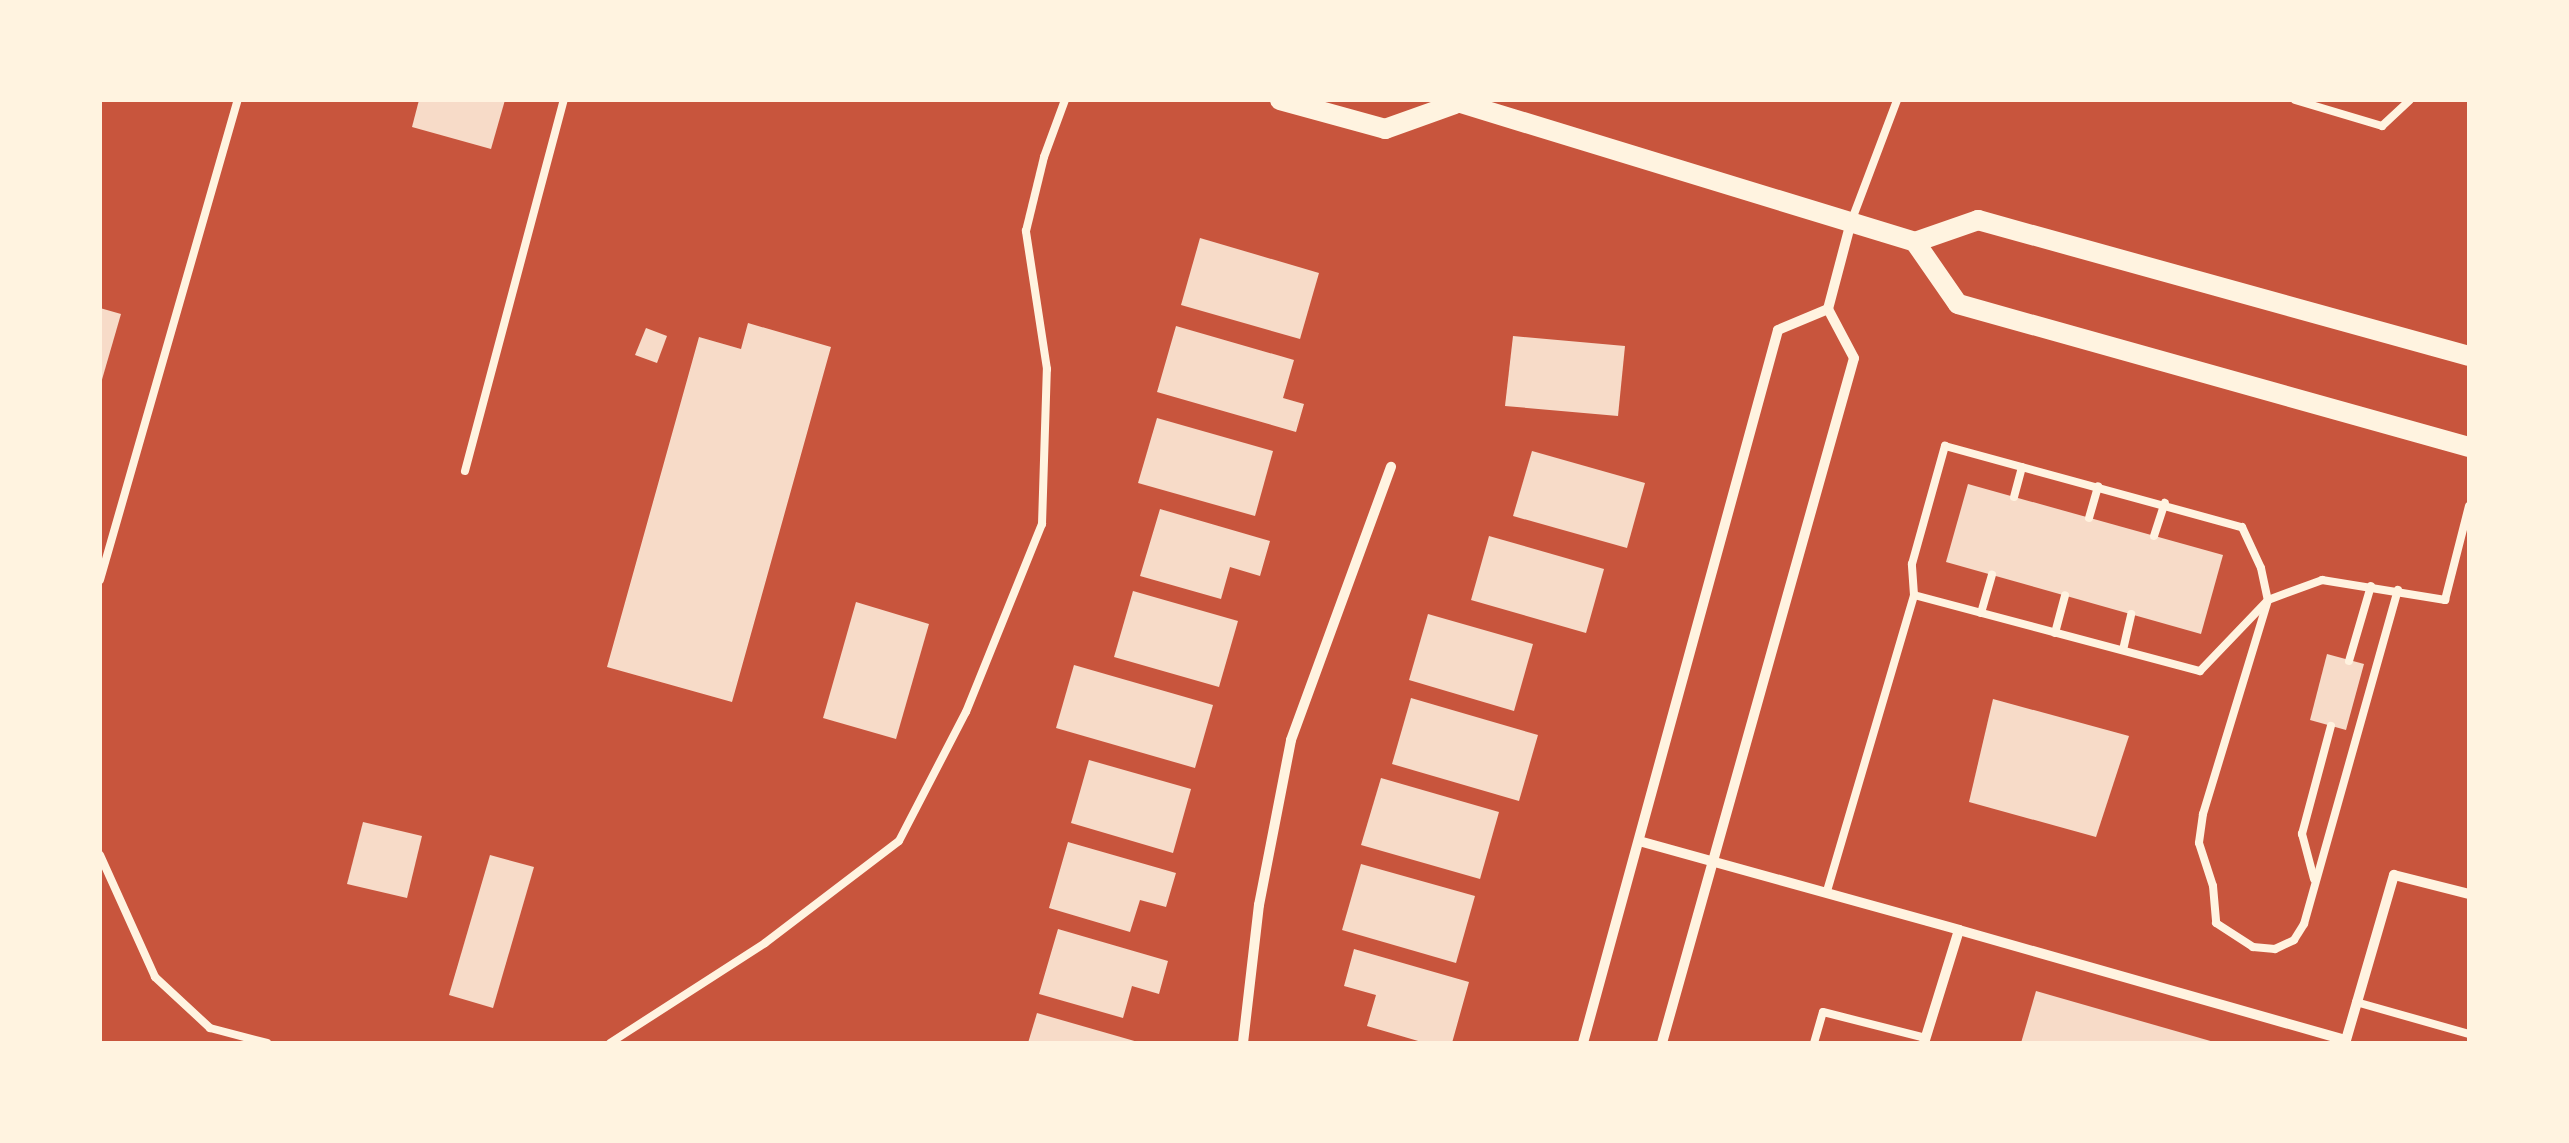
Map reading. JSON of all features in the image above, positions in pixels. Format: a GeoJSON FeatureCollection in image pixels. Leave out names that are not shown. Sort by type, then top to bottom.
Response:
{"type":"FeatureCollection","features":[{"type":"Feature","properties":{"kind":"main road"},"geometry":{"type":"LineString","coordinates":[[1280,100],[1385,129],[1453,102],[1915,242],[1978,220],[2469,356]]}},
{"type":"Feature","properties":{"kind":"main road"},"geometry":{"type":"LineString","coordinates":[[1915,242],[1958,304],[2469,446]]}},
{"type":"Feature","properties":{"kind":"street"},"geometry":{"type":"LineString","coordinates":[[1662,1043],[1854,358],[1828,310],[1850,222]]}},
{"type":"Feature","properties":{"kind":"street"},"geometry":{"type":"LineString","coordinates":[[1582,1043],[1778,330],[1828,310]]}},
{"type":"Feature","properties":{"kind":"street"},"geometry":{"type":"LineString","coordinates":[[1242,1043],[1259,905],[1291,740],[1391,467]]}},
{"type":"Feature","properties":{"kind":"street"},"geometry":{"type":"LineString","coordinates":[[1639,840],[2345,1041],[2394,876],[2469,894]]}},
{"type":"Feature","properties":{"kind":"street"},"geometry":{"type":"LineString","coordinates":[[1925,1041],[1959,930]]}},
{"type":"Feature","properties":{"kind":"lane"},"geometry":{"type":"LineString","coordinates":[[100,580],[238,100]]}},
{"type":"Feature","properties":{"kind":"lane"},"geometry":{"type":"LineString","coordinates":[[465,470],[564,100]]}},
{"type":"Feature","properties":{"kind":"lane"},"geometry":{"type":"LineString","coordinates":[[610,1043],[765,943],[899,841],[966,712],[1042,524],[1047,368],[1026,231],[1044,156],[1064,100]]}},
{"type":"Feature","properties":{"kind":"lane"},"geometry":{"type":"LineString","coordinates":[[1850,222],[1897,100]]}},
{"type":"Feature","properties":{"kind":"lane"},"geometry":{"type":"LineString","coordinates":[[2295,100],[2382,126],[2410,100]]}},
{"type":"Feature","properties":{"kind":"lane"},"geometry":{"type":"LineString","coordinates":[[1826,891],[1914,595],[1912,564],[1946,446],[2242,526],[2261,568],[2268,600],[2203,814],[2198,843],[2213,886],[2216,924],[2253,948],[2275,948],[2294,940],[2304,924],[2398,590]]}},
{"type":"Feature","properties":{"kind":"lane"},"geometry":{"type":"LineString","coordinates":[[2014,497],[2022,466]]}},
{"type":"Feature","properties":{"kind":"lane"},"geometry":{"type":"LineString","coordinates":[[2089,518],[2098,486]]}},
{"type":"Feature","properties":{"kind":"lane"},"geometry":{"type":"LineString","coordinates":[[2154,536],[2165,503]]}},
{"type":"Feature","properties":{"kind":"lane"},"geometry":{"type":"LineString","coordinates":[[1914,595],[2200,671],[2268,600],[2322,580],[2445,600],[2469,506]]}},
{"type":"Feature","properties":{"kind":"lane"},"geometry":{"type":"LineString","coordinates":[[1981,612],[1992,575]]}},
{"type":"Feature","properties":{"kind":"lane"},"geometry":{"type":"LineString","coordinates":[[2349,661],[2371,586]]}},
{"type":"Feature","properties":{"kind":"lane"},"geometry":{"type":"LineString","coordinates":[[2055,632],[2065,595]]}},
{"type":"Feature","properties":{"kind":"lane"},"geometry":{"type":"LineString","coordinates":[[2123,650],[2131,614]]}},
{"type":"Feature","properties":{"kind":"lane"},"geometry":{"type":"LineString","coordinates":[[2315,883],[2302,834],[2331,726]]}},
{"type":"Feature","properties":{"kind":"lane"},"geometry":{"type":"LineString","coordinates":[[100,855],[156,978],[210,1028],[267,1043]]}},
{"type":"Feature","properties":{"kind":"lane"},"geometry":{"type":"LineString","coordinates":[[2356,1002],[2469,1034]]}},
{"type":"Feature","properties":{"kind":"lane"},"geometry":{"type":"LineString","coordinates":[[1814,1043],[1823,1012],[1925,1041]]}},
{"type":"Feature","properties":{"kind":"building"},"geometry":{"type":"Polygon","coordinates":[[[419,100],[505,100],[491,149],[412,127],[419,100]]]}},
{"type":"Feature","properties":{"kind":"building"},"geometry":{"type":"Polygon","coordinates":[[[1200,238],[1319,273],[1300,339],[1181,305],[1200,238]]]}},
{"type":"Feature","properties":{"kind":"building"},"geometry":{"type":"Polygon","coordinates":[[[100,308],[121,314],[101,383],[100,382],[100,308]]]}},
{"type":"Feature","properties":{"kind":"building"},"geometry":{"type":"Polygon","coordinates":[[[748,323],[831,347],[732,702],[607,667],[699,337],[741,349],[748,323]]]}},
{"type":"Feature","properties":{"kind":"building"},"geometry":{"type":"Polygon","coordinates":[[[1176,326],[1294,360],[1283,398],[1304,404],[1296,432],[1157,392],[1176,326]]]}},
{"type":"Feature","properties":{"kind":"building"},"geometry":{"type":"Polygon","coordinates":[[[646,328],[667,336],[657,363],[635,355],[646,328]]]}},
{"type":"Feature","properties":{"kind":"building"},"geometry":{"type":"Polygon","coordinates":[[[1513,336],[1625,346],[1618,416],[1505,406],[1513,336]]]}},
{"type":"Feature","properties":{"kind":"building"},"geometry":{"type":"Polygon","coordinates":[[[1157,418],[1273,451],[1255,516],[1138,483],[1157,418]]]}},
{"type":"Feature","properties":{"kind":"building"},"geometry":{"type":"Polygon","coordinates":[[[1532,451],[1645,483],[1627,548],[1513,516],[1532,451]]]}},
{"type":"Feature","properties":{"kind":"building"},"geometry":{"type":"Polygon","coordinates":[[[1968,484],[2223,555],[2201,634],[1946,562],[1968,484]]]}},
{"type":"Feature","properties":{"kind":"building"},"geometry":{"type":"Polygon","coordinates":[[[1160,509],[1270,541],[1260,576],[1230,567],[1221,599],[1140,576],[1160,509]]]}},
{"type":"Feature","properties":{"kind":"building"},"geometry":{"type":"Polygon","coordinates":[[[1489,536],[1604,569],[1586,633],[1471,600],[1489,536]]]}},
{"type":"Feature","properties":{"kind":"building"},"geometry":{"type":"Polygon","coordinates":[[[1133,591],[1238,621],[1219,687],[1114,657],[1133,591]]]}},
{"type":"Feature","properties":{"kind":"building"},"geometry":{"type":"Polygon","coordinates":[[[856,602],[929,624],[896,739],[823,718],[856,602]]]}},
{"type":"Feature","properties":{"kind":"building"},"geometry":{"type":"Polygon","coordinates":[[[1428,614],[1533,644],[1514,711],[1409,680],[1428,614]]]}},
{"type":"Feature","properties":{"kind":"building"},"geometry":{"type":"Polygon","coordinates":[[[2327,654],[2364,664],[2346,730],[2310,720],[2327,654]]]}},
{"type":"Feature","properties":{"kind":"building"},"geometry":{"type":"Polygon","coordinates":[[[1074,665],[1213,705],[1195,768],[1056,728],[1074,665]]]}},
{"type":"Feature","properties":{"kind":"building"},"geometry":{"type":"Polygon","coordinates":[[[1411,698],[1538,735],[1519,801],[1392,764],[1411,698]]]}},
{"type":"Feature","properties":{"kind":"building"},"geometry":{"type":"Polygon","coordinates":[[[1993,699],[2129,736],[2096,837],[1969,802],[1993,699]]]}},
{"type":"Feature","properties":{"kind":"building"},"geometry":{"type":"Polygon","coordinates":[[[1089,760],[1191,789],[1173,853],[1071,823],[1089,760]]]}},
{"type":"Feature","properties":{"kind":"building"},"geometry":{"type":"Polygon","coordinates":[[[1381,778],[1499,812],[1480,879],[1361,845],[1381,778]]]}},
{"type":"Feature","properties":{"kind":"building"},"geometry":{"type":"Polygon","coordinates":[[[363,822],[422,836],[407,898],[347,884],[363,822]]]}},
{"type":"Feature","properties":{"kind":"building"},"geometry":{"type":"Polygon","coordinates":[[[1068,842],[1176,873],[1166,907],[1140,900],[1130,932],[1049,908],[1068,842]]]}},
{"type":"Feature","properties":{"kind":"building"},"geometry":{"type":"Polygon","coordinates":[[[490,855],[534,867],[493,1008],[449,995],[490,855]]]}},
{"type":"Feature","properties":{"kind":"building"},"geometry":{"type":"Polygon","coordinates":[[[1361,864],[1475,896],[1456,963],[1342,930],[1361,864]]]}},
{"type":"Feature","properties":{"kind":"building"},"geometry":{"type":"Polygon","coordinates":[[[1058,929],[1168,961],[1159,994],[1132,986],[1123,1018],[1039,994],[1058,929]]]}},
{"type":"Feature","properties":{"kind":"building"},"geometry":{"type":"Polygon","coordinates":[[[1354,949],[1469,982],[1452,1043],[1425,1043],[1367,1026],[1376,995],[1344,986],[1354,949]]]}},
{"type":"Feature","properties":{"kind":"building"},"geometry":{"type":"Polygon","coordinates":[[[2036,991],[2214,1042],[2214,1043],[2021,1043],[2036,991]]]}},
{"type":"Feature","properties":{"kind":"building"},"geometry":{"type":"Polygon","coordinates":[[[1037,1013],[1138,1042],[1138,1043],[1028,1043],[1037,1013]]]}}]}
